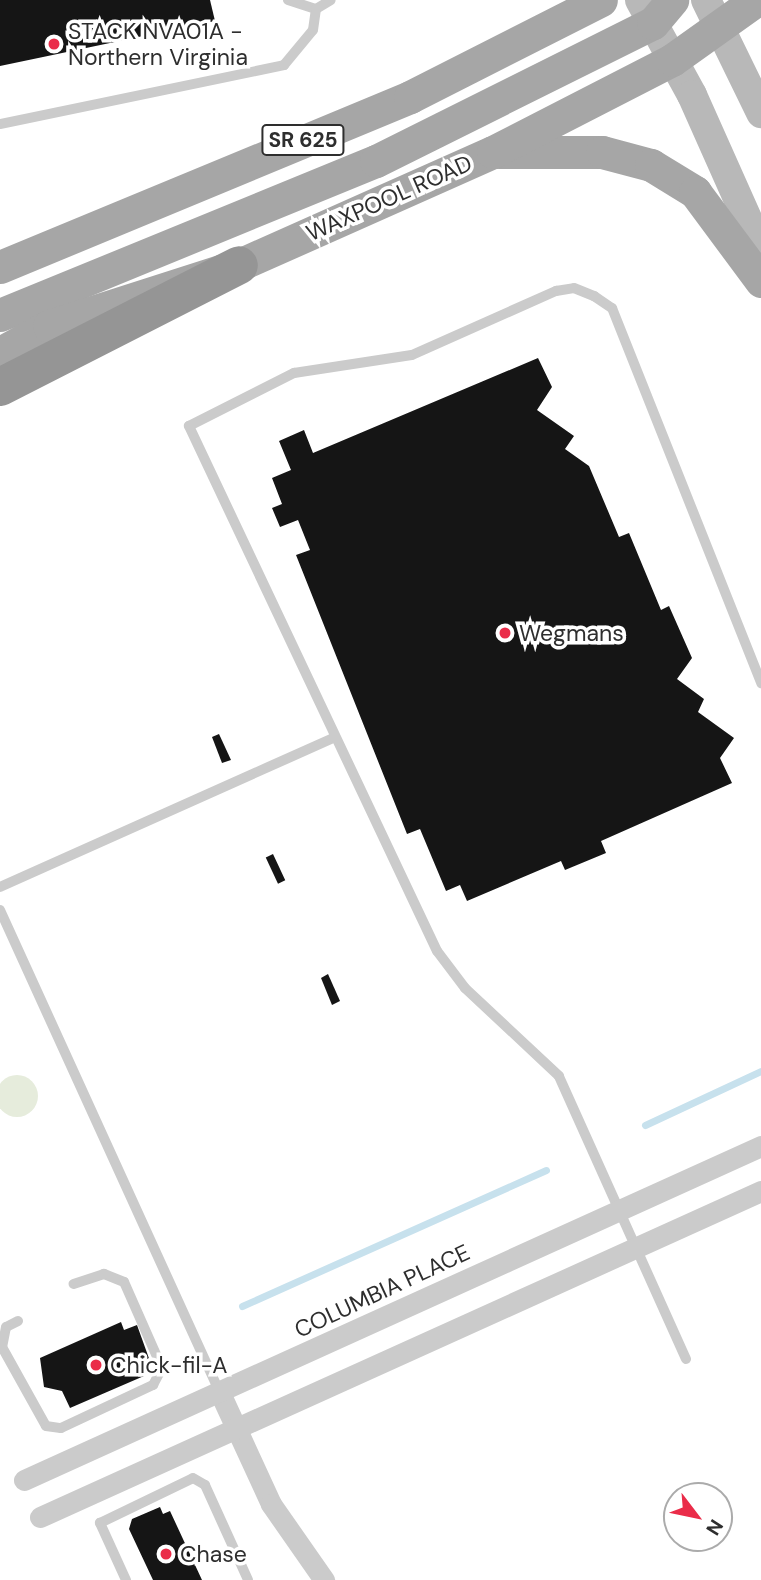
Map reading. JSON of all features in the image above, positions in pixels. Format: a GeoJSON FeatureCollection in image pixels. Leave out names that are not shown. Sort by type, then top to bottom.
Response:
{"type":"FeatureCollection","features":[{"type":"Feature","properties":{"kind":"highway"},"geometry":{"type":"LineString","coordinates":[[0,387],[239,265]]}},
{"type":"Feature","properties":{"kind":"main road","name":"SR 625"},"geometry":{"type":"LineString","coordinates":[[0,267],[410,97],[601,0]]}},
{"type":"Feature","properties":{"kind":"main road","name":"WAXPOOL ROAD"},"geometry":{"type":"LineString","coordinates":[[0,353],[49,326],[239,265],[493,152],[672,60],[712,13],[756,0]]}},
{"type":"Feature","properties":{"kind":"main road"},"geometry":{"type":"LineString","coordinates":[[0,315],[138,253],[376,161],[655,8],[672,60],[761,250]]}},
{"type":"Feature","properties":{"kind":"main road"},"geometry":{"type":"LineString","coordinates":[[712,13],[761,113]]}},
{"type":"Feature","properties":{"kind":"main road"},"geometry":{"type":"LineString","coordinates":[[493,152],[602,152],[652,165],[695,191],[761,281]]}},
{"type":"Feature","properties":{"kind":"street","name":"COLUMBIA PLACE"},"geometry":{"type":"LineString","coordinates":[[24,1480],[761,1146]]}},
{"type":"Feature","properties":{"kind":"street"},"geometry":{"type":"LineString","coordinates":[[40,1517],[761,1191]]}},
{"type":"Feature","properties":{"kind":"street"},"geometry":{"type":"LineString","coordinates":[[220,1393],[239,1429],[271,1504],[324,1580]]}},
{"type":"Feature","properties":{"kind":"lane"},"geometry":{"type":"LineString","coordinates":[[288,0],[316,9],[331,0]]}},
{"type":"Feature","properties":{"kind":"lane"},"geometry":{"type":"LineString","coordinates":[[0,124],[284,65],[313,30],[316,9]]}},
{"type":"Feature","properties":{"kind":"lane"},"geometry":{"type":"LineString","coordinates":[[686,1359],[559,1076],[466,988],[437,951],[333,738],[189,426],[294,373],[412,355],[574,288],[612,308],[761,683]]}},
{"type":"Feature","properties":{"kind":"lane"},"geometry":{"type":"LineString","coordinates":[[0,887],[333,738]]}},
{"type":"Feature","properties":{"kind":"lane"},"geometry":{"type":"LineString","coordinates":[[0,910],[220,1393]]}},
{"type":"Feature","properties":{"kind":"lane"},"geometry":{"type":"LineString","coordinates":[[18,1321],[6,1326],[2,1347],[46,1426],[61,1428],[153,1385],[162,1368],[124,1282],[104,1274],[74,1284]]}},
{"type":"Feature","properties":{"kind":"lane"},"geometry":{"type":"LineString","coordinates":[[126,1580],[100,1523],[193,1478],[205,1485],[248,1580]]}},
{"type":"Feature","properties":{"kind":"green space"},"geometry":{"type":"Polygon","coordinates":[[[17,1075],[32,1081],[38,1096],[32,1111],[17,1117],[2,1111],[-4,1096],[2,1081],[17,1075]]]}},
{"type":"Feature","properties":{"kind":"building","name":"STACK NVA01A - Northern Virginia"},"geometry":{"type":"Polygon","coordinates":[[[0,0],[210,0],[215,21],[0,66],[0,0]]]}},
{"type":"Feature","properties":{"kind":"building","name":"Wegmans"},"geometry":{"type":"Polygon","coordinates":[[[538,358],[552,387],[537,410],[574,436],[565,449],[589,466],[619,537],[629,533],[661,610],[669,606],[692,658],[677,679],[704,699],[698,712],[734,738],[720,758],[732,783],[601,841],[606,853],[565,870],[561,861],[467,901],[460,885],[446,891],[420,829],[407,834],[296,555],[310,550],[298,520],[280,527],[272,508],[282,504],[272,478],[291,470],[279,441],[304,430],[313,453],[538,358]]]}},
{"type":"Feature","properties":{"kind":"building"},"geometry":{"type":"Polygon","coordinates":[[[219,734],[231,760],[222,763],[212,737],[219,734]]]}},
{"type":"Feature","properties":{"kind":"building"},"geometry":{"type":"Polygon","coordinates":[[[273,854],[285,880],[278,884],[266,857],[273,854]]]}},
{"type":"Feature","properties":{"kind":"building"},"geometry":{"type":"Polygon","coordinates":[[[328,974],[340,1001],[332,1005],[321,978],[328,974]]]}},
{"type":"Feature","properties":{"kind":"building","name":"Chick-fil-A"},"geometry":{"type":"Polygon","coordinates":[[[121,1322],[124,1330],[137,1325],[151,1364],[141,1368],[144,1376],[70,1408],[62,1391],[44,1387],[40,1358],[121,1322]]]}},
{"type":"Feature","properties":{"kind":"building","name":"Chase"},"geometry":{"type":"Polygon","coordinates":[[[160,1507],[163,1514],[170,1511],[202,1580],[153,1580],[129,1529],[132,1519],[160,1507]]]}},
{"type":"Feature","properties":{"kind":"waterway"},"geometry":{"type":"LineString","coordinates":[[645,1125],[761,1071]]}},
{"type":"Feature","properties":{"kind":"waterway"},"geometry":{"type":"LineString","coordinates":[[242,1306],[546,1170]]}},
{"type":"Feature","properties":{"kind":"place","name":"STACK NVA01A - Northern Virginia"},"geometry":{"type":"Point","coordinates":[54,44]}},
{"type":"Feature","properties":{"kind":"place","name":"Wegmans"},"geometry":{"type":"Point","coordinates":[505,633]}},
{"type":"Feature","properties":{"kind":"place","name":"Chick-fil-A"},"geometry":{"type":"Point","coordinates":[96,1365]}},
{"type":"Feature","properties":{"kind":"place","name":"Chase"},"geometry":{"type":"Point","coordinates":[166,1554]}}]}
